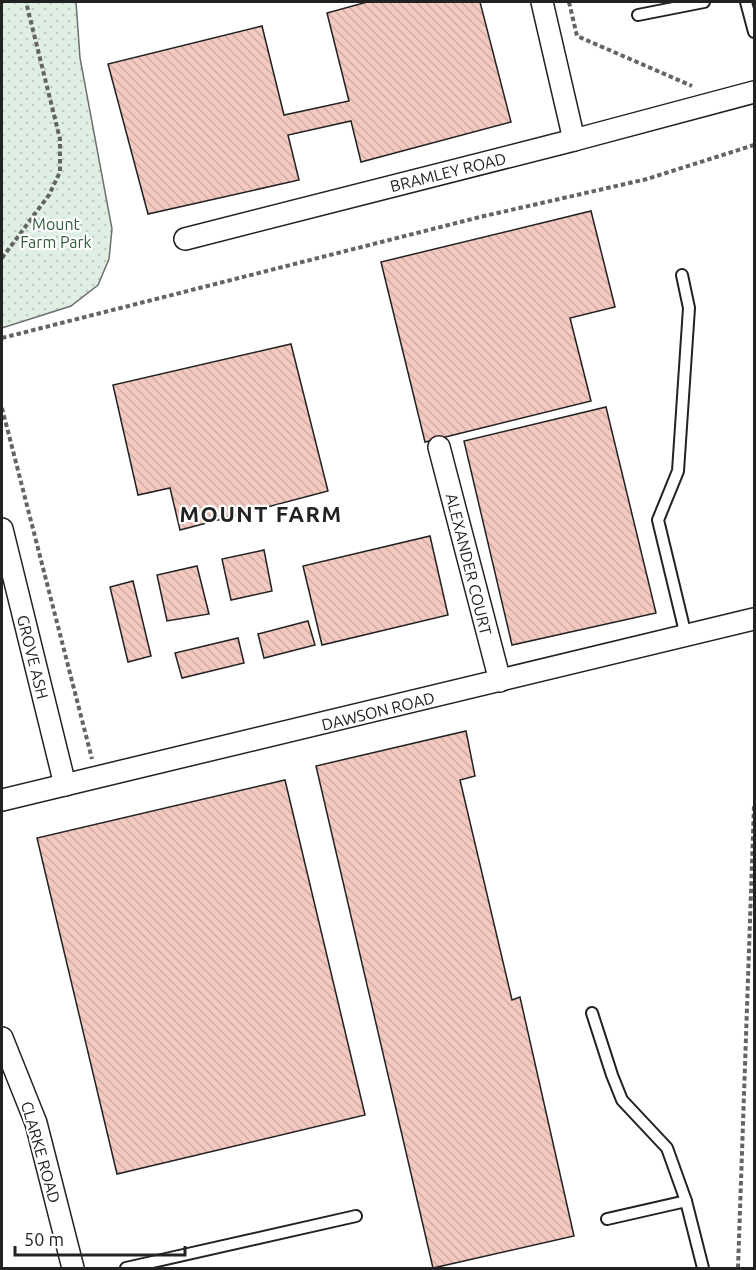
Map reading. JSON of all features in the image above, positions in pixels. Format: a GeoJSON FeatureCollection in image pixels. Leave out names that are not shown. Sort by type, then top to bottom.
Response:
{"type":"FeatureCollection","features":[{"type":"Feature","properties":{"kind":"street"},"geometry":{"type":"LineString","coordinates":[[542,2],[574,140]]}},
{"type":"Feature","properties":{"kind":"street","name":"BRAMLEY ROAD"},"geometry":{"type":"LineString","coordinates":[[185,239],[754,92]]}},
{"type":"Feature","properties":{"kind":"street","name":"ALEXANDER COURT"},"geometry":{"type":"LineString","coordinates":[[439,447],[500,681]]}},
{"type":"Feature","properties":{"kind":"street","name":"GROVE ASH"},"geometry":{"type":"LineString","coordinates":[[2,529],[65,785]]}},
{"type":"Feature","properties":{"kind":"street","name":"DAWSON ROAD"},"geometry":{"type":"LineString","coordinates":[[2,800],[754,619]]}},
{"type":"Feature","properties":{"kind":"street","name":"CLARKE ROAD"},"geometry":{"type":"LineString","coordinates":[[2,1038],[36,1123],[73,1269]]}},
{"type":"Feature","properties":{"kind":"lane"},"geometry":{"type":"LineString","coordinates":[[638,15],[704,2]]}},
{"type":"Feature","properties":{"kind":"lane"},"geometry":{"type":"LineString","coordinates":[[746,2],[754,32]]}},
{"type":"Feature","properties":{"kind":"lane"},"geometry":{"type":"LineString","coordinates":[[682,275],[689,308],[678,471],[658,520],[686,636]]}},
{"type":"Feature","properties":{"kind":"lane"},"geometry":{"type":"LineString","coordinates":[[592,1013],[604,1055],[622,1100],[667,1148],[687,1201],[702,1269]]}},
{"type":"Feature","properties":{"kind":"lane"},"geometry":{"type":"LineString","coordinates":[[606,1219],[687,1201]]}},
{"type":"Feature","properties":{"kind":"lane"},"geometry":{"type":"LineString","coordinates":[[126,1269],[356,1216]]}},
{"type":"Feature","properties":{"kind":"path"},"geometry":{"type":"LineString","coordinates":[[2,258],[49,195],[60,172],[60,139],[26,2]]}},
{"type":"Feature","properties":{"kind":"path"},"geometry":{"type":"LineString","coordinates":[[569,2],[577,36],[723,100]]}},
{"type":"Feature","properties":{"kind":"path"},"geometry":{"type":"LineString","coordinates":[[2,338],[480,217],[647,179],[754,146]]}},
{"type":"Feature","properties":{"kind":"path"},"geometry":{"type":"LineString","coordinates":[[2,408],[97,778]]}},
{"type":"Feature","properties":{"kind":"path"},"geometry":{"type":"LineString","coordinates":[[738,1269],[754,805]]}},
{"type":"Feature","properties":{"kind":"green space","name":"Mount Farm Park"},"geometry":{"type":"Polygon","coordinates":[[[2,2],[76,2],[80,58],[112,229],[109,259],[98,285],[71,306],[2,328],[2,2]]]}},
{"type":"Feature","properties":{"kind":"building"},"geometry":{"type":"Polygon","coordinates":[[[367,2],[480,2],[511,122],[361,162],[351,121],[288,135],[299,180],[148,214],[108,64],[262,26],[284,115],[349,101],[327,13],[367,2]]]}},
{"type":"Feature","properties":{"kind":"building"},"geometry":{"type":"Polygon","coordinates":[[[591,211],[615,307],[570,318],[591,401],[425,442],[381,262],[591,211]]]}},
{"type":"Feature","properties":{"kind":"building"},"geometry":{"type":"Polygon","coordinates":[[[291,344],[328,491],[180,530],[170,488],[138,495],[113,385],[291,344]]]}},
{"type":"Feature","properties":{"kind":"building"},"geometry":{"type":"Polygon","coordinates":[[[606,407],[656,613],[512,645],[464,441],[606,407]]]}},
{"type":"Feature","properties":{"kind":"building"},"geometry":{"type":"Polygon","coordinates":[[[430,536],[448,615],[322,645],[303,566],[430,536]]]}},
{"type":"Feature","properties":{"kind":"building"},"geometry":{"type":"Polygon","coordinates":[[[264,550],[272,591],[231,600],[222,559],[264,550]]]}},
{"type":"Feature","properties":{"kind":"building"},"geometry":{"type":"Polygon","coordinates":[[[197,566],[209,614],[167,621],[157,575],[197,566]]]}},
{"type":"Feature","properties":{"kind":"building"},"geometry":{"type":"Polygon","coordinates":[[[133,581],[151,656],[128,662],[110,587],[133,581]]]}},
{"type":"Feature","properties":{"kind":"building"},"geometry":{"type":"Polygon","coordinates":[[[308,621],[315,645],[264,658],[258,634],[308,621]]]}},
{"type":"Feature","properties":{"kind":"building"},"geometry":{"type":"Polygon","coordinates":[[[238,638],[244,663],[182,678],[175,653],[238,638]]]}},
{"type":"Feature","properties":{"kind":"building"},"geometry":{"type":"Polygon","coordinates":[[[466,731],[475,776],[460,780],[512,1000],[520,997],[574,1236],[433,1268],[316,766],[466,731]]]}},
{"type":"Feature","properties":{"kind":"building"},"geometry":{"type":"Polygon","coordinates":[[[285,780],[365,1115],[117,1174],[37,838],[285,780]]]}},
{"type":"Feature","properties":{"kind":"district","name":"MOUNT FARM"},"geometry":{"type":"Point","coordinates":[261,514]}}]}
